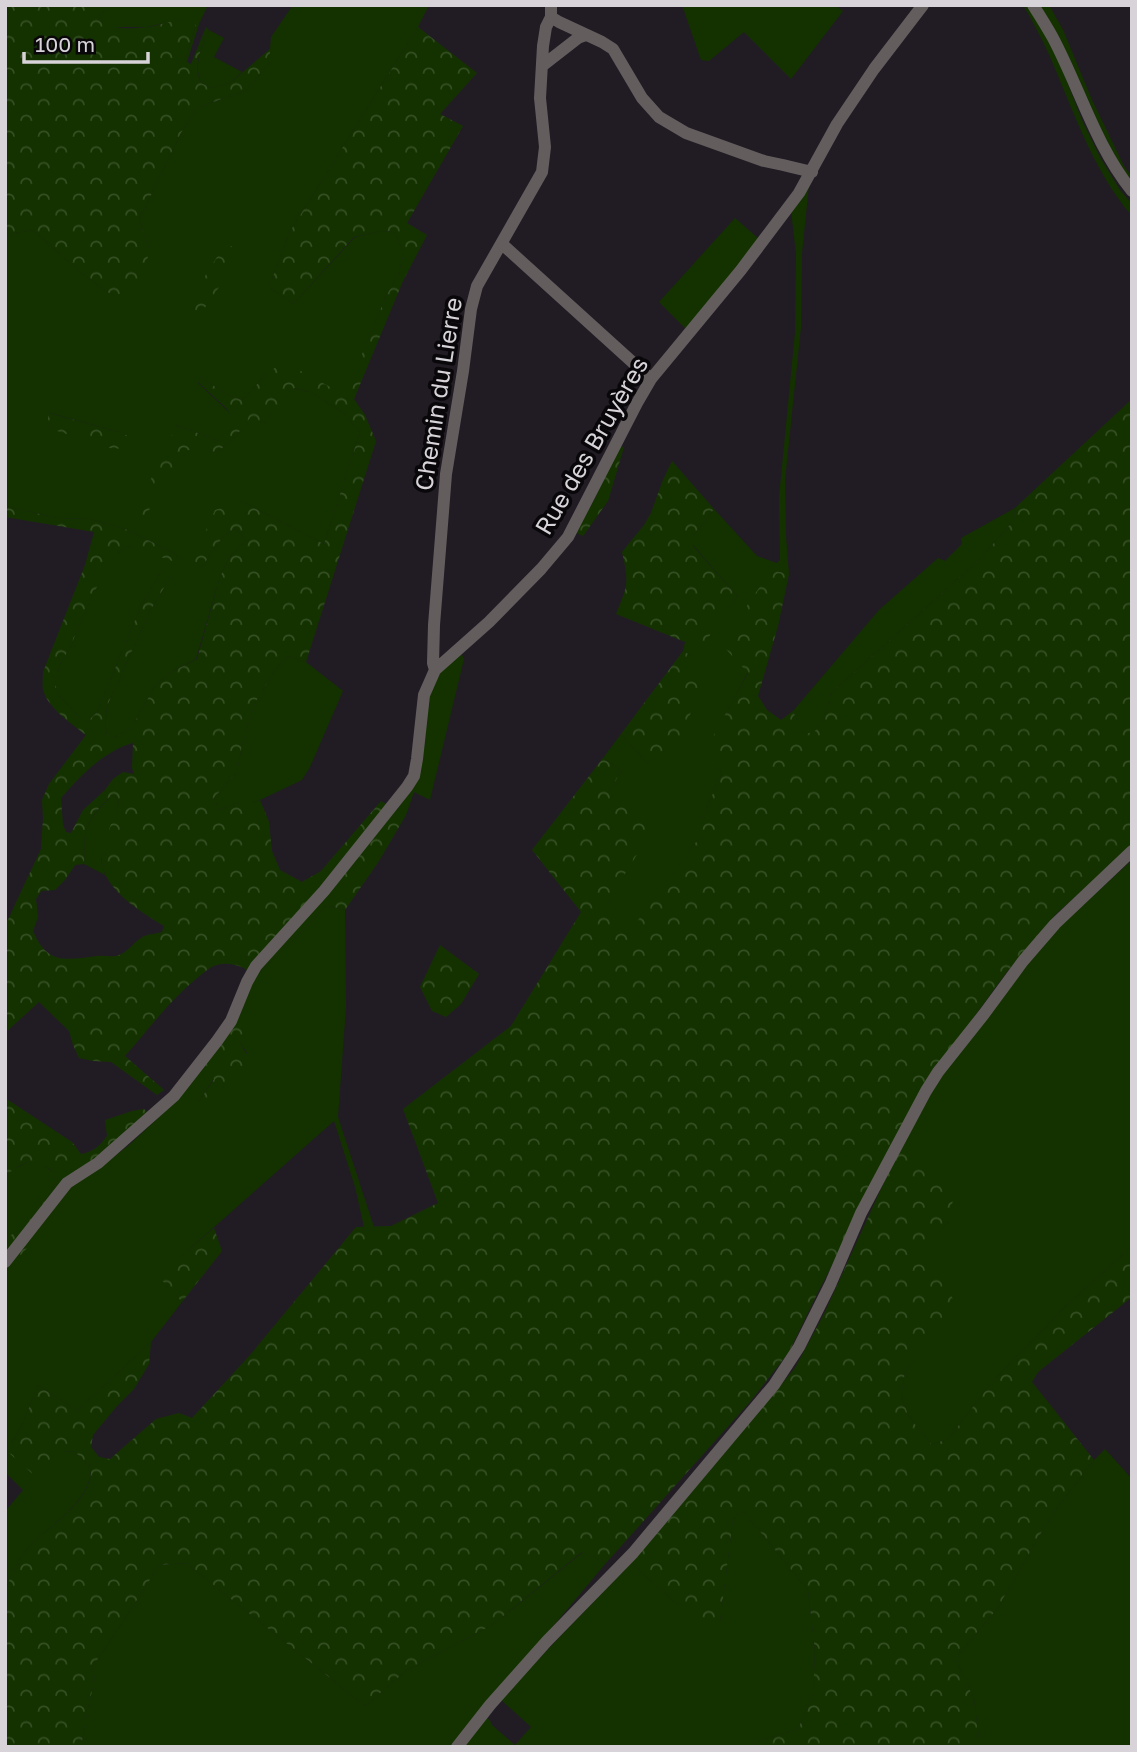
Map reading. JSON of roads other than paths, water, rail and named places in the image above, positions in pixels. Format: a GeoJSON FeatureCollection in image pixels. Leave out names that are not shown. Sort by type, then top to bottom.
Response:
{"type":"FeatureCollection","features":[{"type":"Feature","properties":{"kind":"street","name":"Rue des Bruyères"},"geometry":{"type":"LineString","coordinates":[[5,1262],[67,1183],[98,1163],[174,1096],[231,1021],[256,966],[407,788],[414,776],[424,695],[435,670],[489,622],[568,537],[650,379],[741,270],[799,194],[837,124],[874,69],[923,5]]}},
{"type":"Feature","properties":{"kind":"street"},"geometry":{"type":"LineString","coordinates":[[1034,5],[1053,38],[1102,146],[1132,191]]}},
{"type":"Feature","properties":{"kind":"street"},"geometry":{"type":"LineString","coordinates":[[551,11],[559,22],[613,49],[642,98],[659,117],[686,133],[746,155],[812,172]]}},
{"type":"Feature","properties":{"kind":"street","name":"Chemin du Lierre"},"geometry":{"type":"LineString","coordinates":[[435,670],[434,625],[446,474],[471,309],[477,286],[542,172],[545,147],[540,98],[546,27],[551,11]]}},
{"type":"Feature","properties":{"kind":"street"},"geometry":{"type":"LineString","coordinates":[[542,66],[578,38],[586,35]]}},
{"type":"Feature","properties":{"kind":"street"},"geometry":{"type":"LineString","coordinates":[[502,244],[650,379]]}},
{"type":"Feature","properties":{"kind":"street"},"geometry":{"type":"LineString","coordinates":[[457,1747],[547,1641],[633,1553],[788,1367],[830,1285],[861,1213],[938,1072],[1047,933],[1132,852]]}}]}
